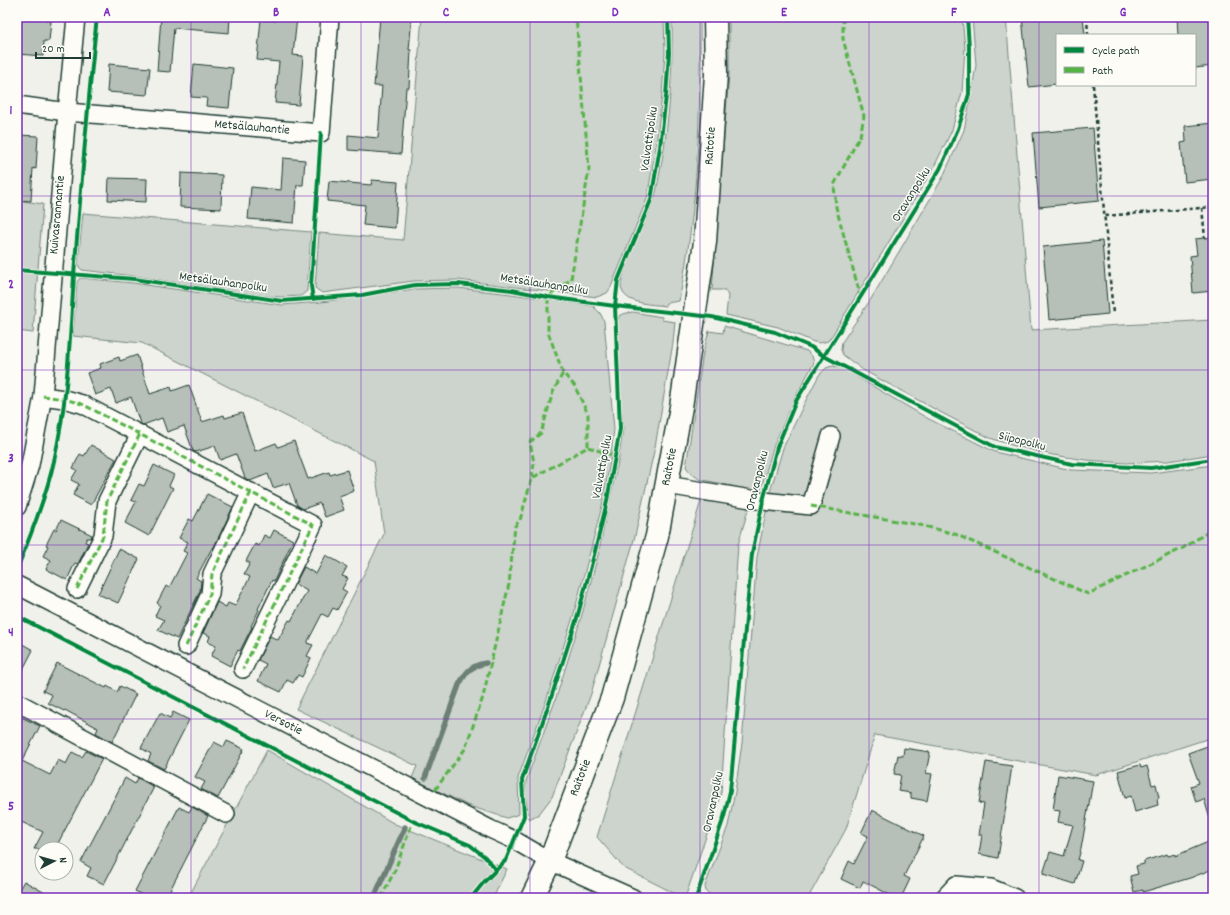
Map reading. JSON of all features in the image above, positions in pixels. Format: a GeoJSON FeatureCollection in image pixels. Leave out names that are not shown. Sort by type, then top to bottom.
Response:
{"type":"FeatureCollection","features":[{"type":"Feature","properties":{"kind":"main road","name":"Raitotie"},"geometry":{"type":"LineString","coordinates":[[532,898],[550,860],[612,698],[657,536],[681,407],[705,242],[716,74],[715,17]]}},
{"type":"Feature","properties":{"kind":"street","name":"Kuivasrannantie"},"geometry":{"type":"LineString","coordinates":[[17,507],[30,465],[43,396],[76,17]]}},
{"type":"Feature","properties":{"kind":"street","name":"Metsälauhantie"},"geometry":{"type":"LineString","coordinates":[[67,112],[321,133],[330,17]]}},
{"type":"Feature","properties":{"kind":"street"},"geometry":{"type":"LineString","coordinates":[[17,105],[67,112]]}},
{"type":"Feature","properties":{"kind":"street"},"geometry":{"type":"LineString","coordinates":[[43,396],[64,399],[82,404],[313,525],[243,670]]}},
{"type":"Feature","properties":{"kind":"street"},"geometry":{"type":"LineString","coordinates":[[77,589],[103,536],[107,500],[140,434]]}},
{"type":"Feature","properties":{"kind":"street"},"geometry":{"type":"LineString","coordinates":[[667,485],[763,501],[811,506],[832,436]]}},
{"type":"Feature","properties":{"kind":"street"},"geometry":{"type":"LineString","coordinates":[[186,646],[210,594],[212,574],[251,492]]}},
{"type":"Feature","properties":{"kind":"street","name":"Versotie"},"geometry":{"type":"LineString","coordinates":[[17,585],[483,826],[514,840],[550,860],[633,898]]}},
{"type":"Feature","properties":{"kind":"street"},"geometry":{"type":"LineString","coordinates":[[17,702],[226,814]]}},
{"type":"Feature","properties":{"kind":"street"},"geometry":{"type":"LineString","coordinates":[[944,898],[956,885],[990,888],[1015,898]]}},
{"type":"Feature","properties":{"kind":"path"},"geometry":{"type":"LineString","coordinates":[[1087,17],[1088,34]]}},
{"type":"Feature","properties":{"kind":"path"},"geometry":{"type":"LineString","coordinates":[[1093,86],[1113,314]]}},
{"type":"Feature","properties":{"kind":"path"},"geometry":{"type":"LineString","coordinates":[[1105,216],[1213,207]]}},
{"type":"Feature","properties":{"kind":"path"},"geometry":{"type":"LineString","coordinates":[[1202,208],[1206,238]]}},
{"type":"Feature","properties":{"kind":"path"},"geometry":{"type":"LineString","coordinates":[[1212,480],[1212,514]]}},
{"type":"Feature","properties":{"kind":"shaded area"},"geometry":{"type":"Polygon","coordinates":[[[422,17],[664,17],[665,53],[662,95],[656,146],[647,199],[611,287],[607,293],[597,297],[458,280],[414,281],[322,293],[315,288],[319,233],[403,240],[422,17]]]}},
{"type":"Feature","properties":{"kind":"shaded area"},"geometry":{"type":"Polygon","coordinates":[[[672,17],[700,17],[700,88],[697,160],[685,266],[679,301],[666,303],[666,306],[646,304],[633,300],[623,293],[621,287],[624,272],[653,202],[657,187],[669,110],[672,17]]]}},
{"type":"Feature","properties":{"kind":"shaded area"},"geometry":{"type":"Polygon","coordinates":[[[729,17],[962,17],[965,48],[962,92],[952,130],[933,169],[828,341],[820,343],[814,342],[778,327],[726,315],[728,296],[725,290],[712,290],[729,74],[729,17]]]}},
{"type":"Feature","properties":{"kind":"shaded area"},"geometry":{"type":"Polygon","coordinates":[[[972,17],[1006,17],[1031,330],[1213,320],[1213,454],[1168,461],[1126,463],[1086,460],[1053,455],[1011,445],[990,438],[940,412],[863,370],[843,355],[841,350],[842,342],[871,299],[942,179],[964,130],[976,65],[972,17]]]}},
{"type":"Feature","properties":{"kind":"shaded area"},"geometry":{"type":"Polygon","coordinates":[[[17,200],[43,204],[33,333],[17,331],[17,200]]]}},
{"type":"Feature","properties":{"kind":"shaded area"},"geometry":{"type":"Polygon","coordinates":[[[83,213],[311,232],[307,291],[301,296],[266,296],[134,276],[82,270],[78,263],[83,213]]]}},
{"type":"Feature","properties":{"kind":"shaded area"},"geometry":{"type":"Polygon","coordinates":[[[80,278],[133,283],[282,305],[321,302],[415,289],[458,288],[593,306],[600,313],[604,321],[614,429],[611,456],[602,506],[573,617],[546,701],[518,778],[519,814],[507,818],[469,806],[412,778],[417,766],[296,709],[384,534],[374,461],[142,343],[73,336],[77,282],[80,278]]]}},
{"type":"Feature","properties":{"kind":"shaded area"},"geometry":{"type":"Polygon","coordinates":[[[633,312],[662,317],[662,320],[675,322],[673,343],[655,447],[635,536],[591,694],[552,797],[539,814],[529,819],[525,794],[526,781],[555,701],[581,618],[598,555],[619,457],[623,429],[615,326],[620,315],[633,312]]]}},
{"type":"Feature","properties":{"kind":"shaded area"},"geometry":{"type":"Polygon","coordinates":[[[724,326],[807,351],[812,356],[814,363],[794,399],[774,445],[760,492],[699,479],[686,467],[703,353],[709,331],[723,333],[724,326]]]}},
{"type":"Feature","properties":{"kind":"shaded area"},"geometry":{"type":"Polygon","coordinates":[[[832,366],[840,367],[927,418],[995,452],[1071,470],[1151,473],[1213,465],[1213,737],[1096,775],[875,735],[846,829],[808,898],[716,898],[706,892],[705,886],[728,826],[735,792],[742,743],[757,557],[770,492],[783,448],[804,404],[819,375],[826,368],[832,366]]]}},
{"type":"Feature","properties":{"kind":"shaded area"},"geometry":{"type":"Polygon","coordinates":[[[701,501],[749,506],[738,545],[721,793],[684,898],[624,868],[597,837],[701,501]]]}},
{"type":"Feature","properties":{"kind":"shaded area"},"geometry":{"type":"Polygon","coordinates":[[[267,750],[395,824],[507,869],[493,898],[188,898],[267,750]]]}},
{"type":"Feature","properties":{"kind":"building"},"geometry":{"type":"Polygon","coordinates":[[[17,17],[46,17],[45,20],[51,21],[49,41],[44,41],[43,56],[17,54],[17,17]]]}},
{"type":"Feature","properties":{"kind":"building"},"geometry":{"type":"Polygon","coordinates":[[[161,17],[230,17],[229,33],[174,28],[170,72],[157,71],[161,17]]]}},
{"type":"Feature","properties":{"kind":"building"},"geometry":{"type":"Polygon","coordinates":[[[276,17],[297,17],[293,55],[303,56],[299,105],[275,103],[279,62],[257,60],[261,19],[276,21],[276,17]]]}},
{"type":"Feature","properties":{"kind":"building"},"geometry":{"type":"Polygon","coordinates":[[[380,17],[412,17],[409,50],[411,50],[409,88],[406,88],[401,154],[348,150],[348,135],[378,138],[382,86],[374,86],[380,17]]]}},
{"type":"Feature","properties":{"kind":"building"},"geometry":{"type":"Polygon","coordinates":[[[1022,17],[1083,17],[1085,34],[1056,34],[1056,84],[1029,87],[1022,17]]]}},
{"type":"Feature","properties":{"kind":"building"},"geometry":{"type":"Polygon","coordinates":[[[1177,17],[1213,17],[1213,66],[1196,68],[1196,34],[1178,34],[1177,17]]]}},
{"type":"Feature","properties":{"kind":"building"},"geometry":{"type":"Polygon","coordinates":[[[109,64],[150,68],[147,95],[107,92],[109,64]]]}},
{"type":"Feature","properties":{"kind":"building"},"geometry":{"type":"Polygon","coordinates":[[[194,64],[233,68],[229,108],[206,106],[207,98],[191,97],[194,64]]]}},
{"type":"Feature","properties":{"kind":"building"},"geometry":{"type":"Polygon","coordinates":[[[1213,123],[1213,179],[1185,182],[1181,143],[1186,142],[1185,126],[1213,123]]]}},
{"type":"Feature","properties":{"kind":"building"},"geometry":{"type":"Polygon","coordinates":[[[1093,128],[1099,201],[1039,207],[1033,133],[1093,128]]]}},
{"type":"Feature","properties":{"kind":"building"},"geometry":{"type":"Polygon","coordinates":[[[17,135],[38,136],[36,169],[33,168],[31,201],[17,200],[17,135]]]}},
{"type":"Feature","properties":{"kind":"building"},"geometry":{"type":"Polygon","coordinates":[[[283,158],[305,160],[303,185],[297,185],[294,223],[248,219],[251,187],[281,190],[283,158]]]}},
{"type":"Feature","properties":{"kind":"building"},"geometry":{"type":"Polygon","coordinates":[[[181,173],[222,175],[221,209],[180,207],[181,173]]]}},
{"type":"Feature","properties":{"kind":"building"},"geometry":{"type":"Polygon","coordinates":[[[109,178],[147,179],[146,202],[108,200],[109,178]]]}},
{"type":"Feature","properties":{"kind":"building"},"geometry":{"type":"Polygon","coordinates":[[[372,180],[398,182],[395,228],[363,225],[365,205],[327,201],[329,181],[371,185],[372,180]]]}},
{"type":"Feature","properties":{"kind":"building"},"geometry":{"type":"Polygon","coordinates":[[[1213,237],[1213,291],[1193,293],[1190,256],[1197,255],[1195,239],[1213,237]]]}},
{"type":"Feature","properties":{"kind":"building"},"geometry":{"type":"Polygon","coordinates":[[[1102,241],[1108,314],[1049,320],[1043,247],[1102,241]]]}},
{"type":"Feature","properties":{"kind":"building"},"geometry":{"type":"Polygon","coordinates":[[[137,355],[150,394],[171,387],[172,391],[189,385],[202,422],[224,415],[225,418],[242,413],[255,451],[276,443],[278,447],[294,441],[308,479],[329,472],[330,475],[347,470],[354,491],[339,496],[344,510],[325,517],[320,503],[303,509],[297,505],[289,483],[273,488],[268,474],[250,481],[245,478],[236,454],[220,460],[215,446],[196,452],[193,451],[184,426],[167,432],[162,418],[143,425],[140,423],[131,397],[116,403],[111,389],[95,395],[87,373],[101,368],[100,364],[119,357],[120,361],[137,355]]]}},
{"type":"Feature","properties":{"kind":"building"},"geometry":{"type":"Polygon","coordinates":[[[91,445],[116,459],[91,505],[73,495],[79,484],[71,480],[77,470],[73,468],[80,454],[84,456],[91,445]]]}},
{"type":"Feature","properties":{"kind":"building"},"geometry":{"type":"Polygon","coordinates":[[[154,465],[174,475],[169,486],[173,488],[149,536],[125,523],[136,502],[131,500],[139,484],[144,486],[154,465]]]}},
{"type":"Feature","properties":{"kind":"building"},"geometry":{"type":"Polygon","coordinates":[[[207,494],[233,507],[213,549],[212,548],[196,578],[201,581],[200,591],[177,639],[158,630],[164,620],[155,616],[160,605],[157,603],[166,586],[169,588],[187,553],[183,551],[188,542],[179,538],[189,519],[193,521],[207,494]]]}},
{"type":"Feature","properties":{"kind":"building"},"geometry":{"type":"Polygon","coordinates":[[[61,520],[92,535],[91,538],[87,538],[85,542],[88,543],[78,564],[75,563],[67,580],[46,569],[51,560],[43,556],[48,546],[46,545],[54,529],[56,530],[61,520]]]}},
{"type":"Feature","properties":{"kind":"building"},"geometry":{"type":"Polygon","coordinates":[[[274,530],[293,540],[274,581],[272,580],[258,609],[259,610],[251,626],[252,627],[240,651],[238,650],[230,666],[211,656],[216,646],[208,642],[210,636],[203,633],[217,602],[226,607],[228,603],[235,606],[250,577],[244,574],[250,563],[246,561],[255,544],[259,546],[264,535],[270,538],[274,530]]]}},
{"type":"Feature","properties":{"kind":"building"},"geometry":{"type":"Polygon","coordinates":[[[119,549],[139,559],[118,603],[98,594],[119,549]]]}},
{"type":"Feature","properties":{"kind":"building"},"geometry":{"type":"Polygon","coordinates":[[[326,555],[347,567],[342,576],[348,578],[342,589],[347,592],[337,610],[333,608],[328,617],[322,614],[307,643],[313,645],[307,656],[311,658],[302,677],[298,675],[293,683],[287,680],[281,692],[258,681],[266,664],[258,660],[270,636],[278,640],[289,620],[291,621],[307,591],[295,584],[304,567],[316,574],[326,555]]]}},
{"type":"Feature","properties":{"kind":"building"},"geometry":{"type":"Polygon","coordinates":[[[17,641],[33,650],[17,681],[17,641]]]}},
{"type":"Feature","properties":{"kind":"building"},"geometry":{"type":"Polygon","coordinates":[[[57,663],[106,688],[107,686],[117,692],[120,686],[136,694],[112,742],[96,733],[98,728],[65,710],[64,711],[48,703],[52,695],[43,691],[57,663]]]}},
{"type":"Feature","properties":{"kind":"building"},"geometry":{"type":"Polygon","coordinates":[[[173,712],[189,720],[164,769],[148,761],[151,754],[141,748],[160,713],[170,718],[173,712]]]}},
{"type":"Feature","properties":{"kind":"building"},"geometry":{"type":"Polygon","coordinates":[[[17,715],[40,726],[22,761],[50,775],[58,760],[66,764],[72,752],[82,757],[86,751],[102,759],[59,841],[38,841],[43,832],[17,820],[17,715]]]}},
{"type":"Feature","properties":{"kind":"building"},"geometry":{"type":"Polygon","coordinates":[[[227,741],[244,749],[218,798],[201,789],[205,782],[195,777],[214,742],[224,747],[227,741]]]}},
{"type":"Feature","properties":{"kind":"building"},"geometry":{"type":"Polygon","coordinates":[[[1213,744],[1213,818],[1210,819],[1204,799],[1196,802],[1191,786],[1199,783],[1188,753],[1213,744]]]}},
{"type":"Feature","properties":{"kind":"building"},"geometry":{"type":"Polygon","coordinates":[[[904,748],[930,752],[926,773],[932,774],[927,801],[911,798],[911,793],[898,791],[901,775],[894,774],[898,755],[903,756],[904,748]]]}},
{"type":"Feature","properties":{"kind":"building"},"geometry":{"type":"Polygon","coordinates":[[[986,762],[1012,766],[998,858],[979,854],[982,835],[979,835],[984,804],[979,803],[986,762]]]}},
{"type":"Feature","properties":{"kind":"building"},"geometry":{"type":"Polygon","coordinates":[[[1140,765],[1141,768],[1147,766],[1152,785],[1156,784],[1159,798],[1157,799],[1158,805],[1135,812],[1131,796],[1125,798],[1118,771],[1140,765]]]}},
{"type":"Feature","properties":{"kind":"building"},"geometry":{"type":"Polygon","coordinates":[[[1058,775],[1093,781],[1078,860],[1082,861],[1075,884],[1043,874],[1050,852],[1064,856],[1073,825],[1058,822],[1060,811],[1053,810],[1058,775]]]}},
{"type":"Feature","properties":{"kind":"building"},"geometry":{"type":"Polygon","coordinates":[[[125,778],[135,784],[138,778],[154,787],[104,884],[87,876],[91,868],[81,862],[125,778]]]}},
{"type":"Feature","properties":{"kind":"building"},"geometry":{"type":"Polygon","coordinates":[[[179,807],[189,812],[192,807],[208,816],[166,898],[148,898],[135,891],[179,807]]]}},
{"type":"Feature","properties":{"kind":"building"},"geometry":{"type":"Polygon","coordinates":[[[872,810],[924,836],[904,876],[910,879],[901,898],[896,898],[863,881],[860,888],[841,879],[849,861],[854,864],[868,836],[861,833],[872,810]]]}},
{"type":"Feature","properties":{"kind":"building"},"geometry":{"type":"Polygon","coordinates":[[[1213,840],[1213,869],[1190,878],[1143,892],[1143,890],[1134,892],[1130,876],[1138,874],[1136,866],[1144,864],[1144,861],[1167,854],[1168,856],[1175,854],[1175,856],[1213,840]]]}},
{"type":"Feature","properties":{"kind":"building"},"geometry":{"type":"Polygon","coordinates":[[[24,881],[54,898],[17,898],[17,893],[24,881]]]}},
{"type":"Feature","properties":{"kind":"waterway"},"geometry":{"type":"LineString","coordinates":[[425,778],[459,685],[469,670],[486,663]]}},
{"type":"Feature","properties":{"kind":"waterway"},"geometry":{"type":"LineString","coordinates":[[374,898],[405,827]]}},
{"type":"Feature","properties":{"kind":"marked path"},"geometry":{"type":"LineString","coordinates":[[435,790],[465,749],[483,697],[509,584],[515,526],[520,520],[532,478],[588,447],[588,414],[574,385],[563,373],[548,332],[548,297],[571,279],[589,169],[576,17]]}},
{"type":"Feature","properties":{"kind":"marked path"},"geometry":{"type":"LineString","coordinates":[[843,17],[843,39],[864,116],[860,136],[834,185],[836,207],[861,298]]}},
{"type":"Feature","properties":{"kind":"marked path"},"geometry":{"type":"LineString","coordinates":[[532,478],[534,463],[530,442],[541,433],[553,392],[563,373]]}},
{"type":"Feature","properties":{"kind":"marked path"},"geometry":{"type":"LineString","coordinates":[[43,396],[64,399],[82,404],[313,525],[243,669]]}},
{"type":"Feature","properties":{"kind":"marked path"},"geometry":{"type":"LineString","coordinates":[[77,589],[103,536],[107,501],[140,434]]}},
{"type":"Feature","properties":{"kind":"marked path"},"geometry":{"type":"LineString","coordinates":[[588,447],[615,456]]}},
{"type":"Feature","properties":{"kind":"marked path"},"geometry":{"type":"LineString","coordinates":[[1213,463],[1213,480]]}},
{"type":"Feature","properties":{"kind":"marked path"},"geometry":{"type":"LineString","coordinates":[[186,646],[210,594],[212,574],[251,492]]}},
{"type":"Feature","properties":{"kind":"marked path"},"geometry":{"type":"LineString","coordinates":[[811,506],[920,525],[955,534],[1088,594],[1183,548],[1213,529]]}},
{"type":"Feature","properties":{"kind":"marked path"},"geometry":{"type":"LineString","coordinates":[[1212,514],[1213,518]]}},
{"type":"Feature","properties":{"kind":"marked path"},"geometry":{"type":"LineString","coordinates":[[381,898],[395,870],[413,821]]}},
{"type":"Feature","properties":{"kind":"cycle path"},"geometry":{"type":"LineString","coordinates":[[17,569],[47,488],[54,461],[63,411],[85,139],[97,17]]}},
{"type":"Feature","properties":{"kind":"cycle path","name":"Valvattipolku"},"geometry":{"type":"LineString","coordinates":[[471,898],[484,882],[506,860],[524,816],[522,780],[577,618],[606,506],[620,429],[615,306],[618,280],[651,200],[660,147],[666,96],[669,53],[668,17]]}},
{"type":"Feature","properties":{"kind":"cycle path","name":"Oravanpolku"},"geometry":{"type":"LineString","coordinates":[[696,898],[724,817],[730,791],[752,554],[763,501],[777,447],[796,401],[940,169],[958,129],[969,94],[969,47],[967,17]]}},
{"type":"Feature","properties":{"kind":"cycle path"},"geometry":{"type":"LineString","coordinates":[[313,299],[311,286],[321,133]]}},
{"type":"Feature","properties":{"kind":"cycle path","name":"Metsälauhanpolku"},"geometry":{"type":"LineString","coordinates":[[17,270],[134,279],[282,301],[362,295],[415,285],[458,284],[512,290],[548,297],[615,306],[712,317],[775,332],[811,347],[824,356],[995,447],[1072,464],[1151,468],[1213,459]]}},
{"type":"Feature","properties":{"kind":"cycle path"},"geometry":{"type":"LineString","coordinates":[[17,616],[413,821],[470,845],[485,857],[496,870]]}}]}
